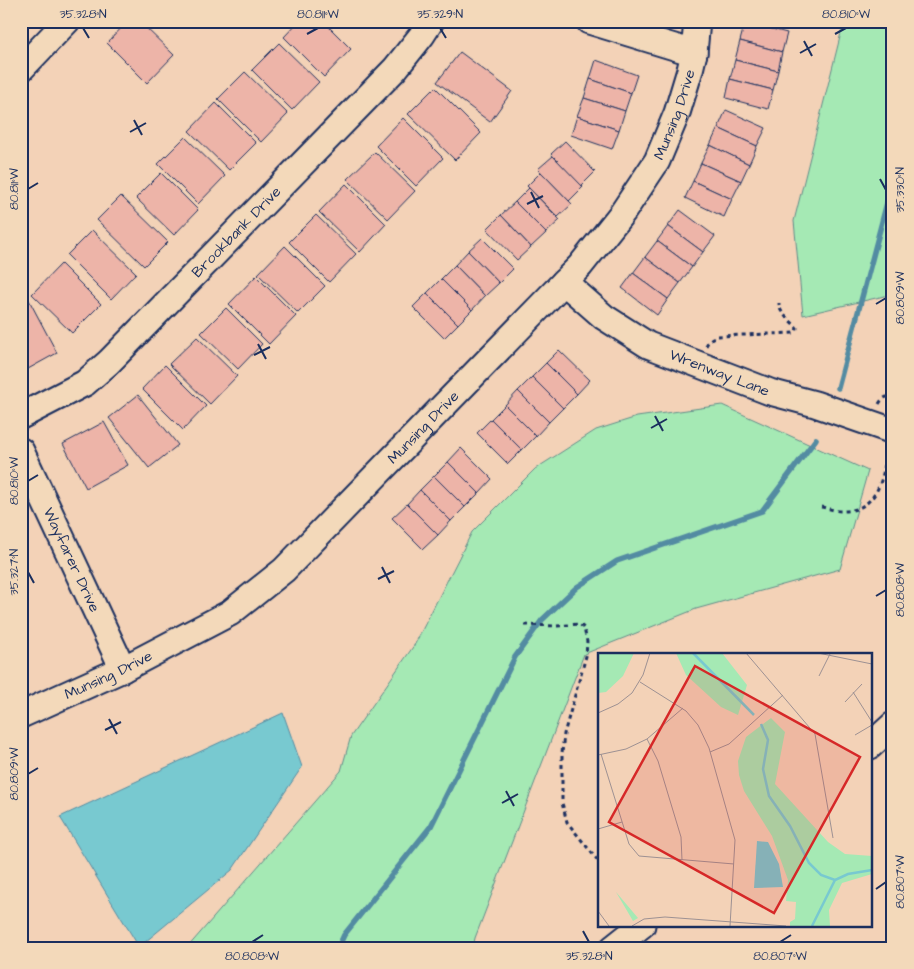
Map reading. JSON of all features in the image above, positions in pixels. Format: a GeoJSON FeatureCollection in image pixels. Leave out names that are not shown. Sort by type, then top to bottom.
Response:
{"type":"FeatureCollection","features":[{"type":"Feature","properties":{"kind":"street"},"geometry":{"type":"LineString","coordinates":[[25,59],[68,21]]}},
{"type":"Feature","properties":{"kind":"street","name":"Brookbank Drive"},"geometry":{"type":"LineString","coordinates":[[21,416],[85,383],[110,362],[395,69],[431,21]]}},
{"type":"Feature","properties":{"kind":"street"},"geometry":{"type":"LineString","coordinates":[[589,21],[694,53]]}},
{"type":"Feature","properties":{"kind":"street","name":"Munsing Drive"},"geometry":{"type":"LineString","coordinates":[[21,715],[123,669],[230,612],[284,570],[580,266],[623,212],[656,161],[677,113],[694,53],[697,21]]}},
{"type":"Feature","properties":{"kind":"street","name":"Wrenway Lane"},"geometry":{"type":"LineString","coordinates":[[564,282],[604,317],[648,345],[770,392],[815,404],[889,440]]}},
{"type":"Feature","properties":{"kind":"street","name":"Wayfarer Drive"},"geometry":{"type":"LineString","coordinates":[[21,451],[123,669]]}},
{"type":"Feature","properties":{"kind":"street"},"geometry":{"type":"LineString","coordinates":[[872,744],[893,725]]}},
{"type":"Feature","properties":{"kind":"street"},"geometry":{"type":"LineString","coordinates":[[613,948],[641,926]]}},
{"type":"Feature","properties":{"kind":"path"},"geometry":{"type":"LineString","coordinates":[[706,346],[708,341],[718,336],[796,331],[797,328],[783,314],[778,307],[778,303]]}},
{"type":"Feature","properties":{"kind":"path"},"geometry":{"type":"LineString","coordinates":[[879,404],[882,399],[893,396]]}},
{"type":"Feature","properties":{"kind":"path"},"geometry":{"type":"LineString","coordinates":[[821,507],[840,511],[853,510],[873,498],[878,490],[889,440]]}},
{"type":"Feature","properties":{"kind":"path"},"geometry":{"type":"LineString","coordinates":[[525,625],[579,624],[586,633],[586,656],[564,734],[562,803],[568,822],[580,840],[598,861]]}},
{"type":"Feature","properties":{"kind":"green space"},"geometry":{"type":"Polygon","coordinates":[[[844,21],[893,21],[893,294],[803,315],[794,221],[844,21]]]}},
{"type":"Feature","properties":{"kind":"green space"},"geometry":{"type":"Polygon","coordinates":[[[722,405],[868,471],[840,569],[696,609],[584,654],[475,938],[473,948],[187,948],[341,771],[351,736],[415,644],[472,532],[535,469],[596,430],[637,417],[722,405]]]}},
{"type":"Feature","properties":{"kind":"water"},"geometry":{"type":"Polygon","coordinates":[[[283,713],[302,767],[232,870],[139,947],[60,817],[283,713]]]}},
{"type":"Feature","properties":{"kind":"building"},"geometry":{"type":"Polygon","coordinates":[[[128,21],[139,21],[174,55],[147,83],[107,43],[128,21]]]}},
{"type":"Feature","properties":{"kind":"building"},"geometry":{"type":"Polygon","coordinates":[[[299,21],[323,21],[351,49],[324,77],[284,37],[299,21]]]}},
{"type":"Feature","properties":{"kind":"building"},"geometry":{"type":"Polygon","coordinates":[[[745,22],[787,33],[782,52],[740,41],[745,22]]]}},
{"type":"Feature","properties":{"kind":"building"},"geometry":{"type":"Polygon","coordinates":[[[740,41],[782,52],[778,71],[735,60],[740,41]]]}},
{"type":"Feature","properties":{"kind":"building"},"geometry":{"type":"Polygon","coordinates":[[[279,43],[319,82],[292,110],[252,70],[279,43]]]}},
{"type":"Feature","properties":{"kind":"building"},"geometry":{"type":"Polygon","coordinates":[[[460,52],[512,91],[490,122],[437,82],[460,52]]]}},
{"type":"Feature","properties":{"kind":"building"},"geometry":{"type":"Polygon","coordinates":[[[596,60],[637,75],[631,93],[590,79],[596,60]]]}},
{"type":"Feature","properties":{"kind":"building"},"geometry":{"type":"Polygon","coordinates":[[[735,60],[778,71],[773,90],[730,79],[735,60]]]}},
{"type":"Feature","properties":{"kind":"building"},"geometry":{"type":"Polygon","coordinates":[[[245,72],[288,114],[261,142],[218,99],[245,72]]]}},
{"type":"Feature","properties":{"kind":"building"},"geometry":{"type":"Polygon","coordinates":[[[590,79],[631,93],[625,111],[584,98],[590,79]]]}},
{"type":"Feature","properties":{"kind":"building"},"geometry":{"type":"Polygon","coordinates":[[[730,79],[773,90],[768,109],[726,98],[730,79]]]}},
{"type":"Feature","properties":{"kind":"building"},"geometry":{"type":"Polygon","coordinates":[[[435,87],[481,133],[455,160],[408,114],[435,87]]]}},
{"type":"Feature","properties":{"kind":"building"},"geometry":{"type":"Polygon","coordinates":[[[584,98],[625,111],[619,130],[577,116],[584,98]]]}},
{"type":"Feature","properties":{"kind":"building"},"geometry":{"type":"Polygon","coordinates":[[[216,103],[256,143],[229,170],[189,131],[216,103]]]}},
{"type":"Feature","properties":{"kind":"building"},"geometry":{"type":"Polygon","coordinates":[[[726,110],[766,128],[757,146],[718,128],[726,110]]]}},
{"type":"Feature","properties":{"kind":"building"},"geometry":{"type":"Polygon","coordinates":[[[577,116],[619,130],[612,149],[571,135],[577,116]]]}},
{"type":"Feature","properties":{"kind":"building"},"geometry":{"type":"Polygon","coordinates":[[[403,118],[443,158],[416,186],[376,146],[403,118]]]}},
{"type":"Feature","properties":{"kind":"building"},"geometry":{"type":"Polygon","coordinates":[[[718,128],[757,146],[749,164],[710,145],[718,128]]]}},
{"type":"Feature","properties":{"kind":"building"},"geometry":{"type":"Polygon","coordinates":[[[185,137],[225,176],[198,204],[158,164],[185,137]]]}},
{"type":"Feature","properties":{"kind":"building"},"geometry":{"type":"Polygon","coordinates":[[[565,141],[595,172],[581,186],[551,154],[565,141]]]}},
{"type":"Feature","properties":{"kind":"building"},"geometry":{"type":"Polygon","coordinates":[[[710,145],[749,164],[741,181],[701,163],[710,145]]]}},
{"type":"Feature","properties":{"kind":"building"},"geometry":{"type":"Polygon","coordinates":[[[375,152],[415,191],[388,219],[347,179],[375,152]]]}},
{"type":"Feature","properties":{"kind":"building"},"geometry":{"type":"Polygon","coordinates":[[[553,156],[583,187],[569,201],[538,169],[553,156]]]}},
{"type":"Feature","properties":{"kind":"building"},"geometry":{"type":"Polygon","coordinates":[[[701,163],[741,181],[732,199],[693,181],[701,163]]]}},
{"type":"Feature","properties":{"kind":"building"},"geometry":{"type":"Polygon","coordinates":[[[541,172],[572,204],[558,217],[527,186],[541,172]]]}},
{"type":"Feature","properties":{"kind":"building"},"geometry":{"type":"Polygon","coordinates":[[[161,173],[198,210],[174,235],[136,198],[161,173]]]}},
{"type":"Feature","properties":{"kind":"building"},"geometry":{"type":"Polygon","coordinates":[[[693,181],[732,199],[724,217],[685,198],[693,181]]]}},
{"type":"Feature","properties":{"kind":"building"},"geometry":{"type":"Polygon","coordinates":[[[346,184],[386,224],[360,252],[319,212],[346,184]]]}},
{"type":"Feature","properties":{"kind":"building"},"geometry":{"type":"Polygon","coordinates":[[[529,188],[560,220],[546,233],[515,202],[529,188]]]}},
{"type":"Feature","properties":{"kind":"building"},"geometry":{"type":"Polygon","coordinates":[[[121,196],[168,242],[144,266],[97,220],[121,196]]]}},
{"type":"Feature","properties":{"kind":"building"},"geometry":{"type":"Polygon","coordinates":[[[21,200],[29,208],[21,216],[21,200]]]}},
{"type":"Feature","properties":{"kind":"building"},"geometry":{"type":"Polygon","coordinates":[[[515,202],[546,233],[531,247],[501,215],[515,202]]]}},
{"type":"Feature","properties":{"kind":"building"},"geometry":{"type":"Polygon","coordinates":[[[680,210],[715,236],[703,252],[668,226],[680,210]]]}},
{"type":"Feature","properties":{"kind":"building"},"geometry":{"type":"Polygon","coordinates":[[[316,215],[356,254],[329,282],[289,242],[316,215]]]}},
{"type":"Feature","properties":{"kind":"building"},"geometry":{"type":"Polygon","coordinates":[[[501,215],[531,247],[517,260],[487,229],[501,215]]]}},
{"type":"Feature","properties":{"kind":"building"},"geometry":{"type":"Polygon","coordinates":[[[668,226],[703,252],[692,267],[657,241],[668,226]]]}},
{"type":"Feature","properties":{"kind":"building"},"geometry":{"type":"Polygon","coordinates":[[[92,230],[136,273],[111,299],[67,255],[92,230]]]}},
{"type":"Feature","properties":{"kind":"building"},"geometry":{"type":"Polygon","coordinates":[[[482,238],[513,269],[499,283],[468,251],[482,238]]]}},
{"type":"Feature","properties":{"kind":"building"},"geometry":{"type":"Polygon","coordinates":[[[657,241],[692,267],[680,283],[645,257],[657,241]]]}},
{"type":"Feature","properties":{"kind":"building"},"geometry":{"type":"Polygon","coordinates":[[[285,246],[325,286],[298,313],[258,274],[285,246]]]}},
{"type":"Feature","properties":{"kind":"building"},"geometry":{"type":"Polygon","coordinates":[[[468,251],[499,283],[485,296],[455,265],[468,251]]]}},
{"type":"Feature","properties":{"kind":"building"},"geometry":{"type":"Polygon","coordinates":[[[645,257],[680,283],[668,299],[633,273],[645,257]]]}},
{"type":"Feature","properties":{"kind":"building"},"geometry":{"type":"Polygon","coordinates":[[[61,264],[101,304],[72,333],[32,294],[61,264]]]}},
{"type":"Feature","properties":{"kind":"building"},"geometry":{"type":"Polygon","coordinates":[[[455,265],[485,296],[472,310],[441,279],[455,265]]]}},
{"type":"Feature","properties":{"kind":"building"},"geometry":{"type":"Polygon","coordinates":[[[633,273],[668,299],[657,315],[622,288],[633,273]]]}},
{"type":"Feature","properties":{"kind":"building"},"geometry":{"type":"Polygon","coordinates":[[[256,276],[296,316],[269,344],[229,304],[256,276]]]}},
{"type":"Feature","properties":{"kind":"building"},"geometry":{"type":"Polygon","coordinates":[[[441,279],[472,310],[458,324],[427,293],[441,279]]]}},
{"type":"Feature","properties":{"kind":"building"},"geometry":{"type":"Polygon","coordinates":[[[427,293],[458,324],[444,338],[413,307],[427,293]]]}},
{"type":"Feature","properties":{"kind":"building"},"geometry":{"type":"Polygon","coordinates":[[[29,300],[57,353],[28,369],[21,356],[21,304],[29,300]]]}},
{"type":"Feature","properties":{"kind":"building"},"geometry":{"type":"Polygon","coordinates":[[[226,308],[262,344],[238,369],[201,333],[226,308]]]}},
{"type":"Feature","properties":{"kind":"building"},"geometry":{"type":"Polygon","coordinates":[[[197,337],[237,376],[210,404],[169,364],[197,337]]]}},
{"type":"Feature","properties":{"kind":"building"},"geometry":{"type":"Polygon","coordinates":[[[559,350],[590,380],[577,394],[546,363],[559,350]]]}},
{"type":"Feature","properties":{"kind":"building"},"geometry":{"type":"Polygon","coordinates":[[[546,363],[577,394],[563,408],[532,377],[546,363]]]}},
{"type":"Feature","properties":{"kind":"building"},"geometry":{"type":"Polygon","coordinates":[[[165,365],[206,406],[183,430],[142,389],[165,365]]]}},
{"type":"Feature","properties":{"kind":"building"},"geometry":{"type":"Polygon","coordinates":[[[532,377],[563,408],[549,422],[518,391],[532,377]]]}},
{"type":"Feature","properties":{"kind":"building"},"geometry":{"type":"Polygon","coordinates":[[[518,391],[549,422],[536,436],[505,405],[518,391]]]}},
{"type":"Feature","properties":{"kind":"building"},"geometry":{"type":"Polygon","coordinates":[[[138,395],[178,445],[149,468],[109,418],[138,395]]]}},
{"type":"Feature","properties":{"kind":"building"},"geometry":{"type":"Polygon","coordinates":[[[505,405],[536,436],[522,450],[491,419],[505,405]]]}},
{"type":"Feature","properties":{"kind":"building"},"geometry":{"type":"Polygon","coordinates":[[[491,419],[522,450],[508,464],[477,433],[491,419]]]}},
{"type":"Feature","properties":{"kind":"building"},"geometry":{"type":"Polygon","coordinates":[[[104,422],[128,465],[86,488],[63,444],[104,422]]]}},
{"type":"Feature","properties":{"kind":"building"},"geometry":{"type":"Polygon","coordinates":[[[461,448],[492,479],[479,493],[448,462],[461,448]]]}},
{"type":"Feature","properties":{"kind":"building"},"geometry":{"type":"Polygon","coordinates":[[[448,462],[479,493],[465,507],[434,476],[448,462]]]}},
{"type":"Feature","properties":{"kind":"building"},"geometry":{"type":"Polygon","coordinates":[[[434,476],[465,507],[451,521],[420,490],[434,476]]]}},
{"type":"Feature","properties":{"kind":"building"},"geometry":{"type":"Polygon","coordinates":[[[420,490],[451,521],[438,535],[407,504],[420,490]]]}},
{"type":"Feature","properties":{"kind":"building"},"geometry":{"type":"Polygon","coordinates":[[[407,504],[438,535],[423,549],[392,518],[407,504]]]}},
{"type":"Feature","properties":{"kind":"building"},"geometry":{"type":"Polygon","coordinates":[[[21,551],[26,561],[21,563],[21,551]]]}},
{"type":"Feature","properties":{"kind":"waterway"},"geometry":{"type":"LineString","coordinates":[[838,388],[893,180]]}},
{"type":"Feature","properties":{"kind":"waterway"},"geometry":{"type":"LineString","coordinates":[[338,948],[344,935],[431,826],[515,657],[542,620],[577,587],[617,561],[762,511],[816,439]]}}]}
